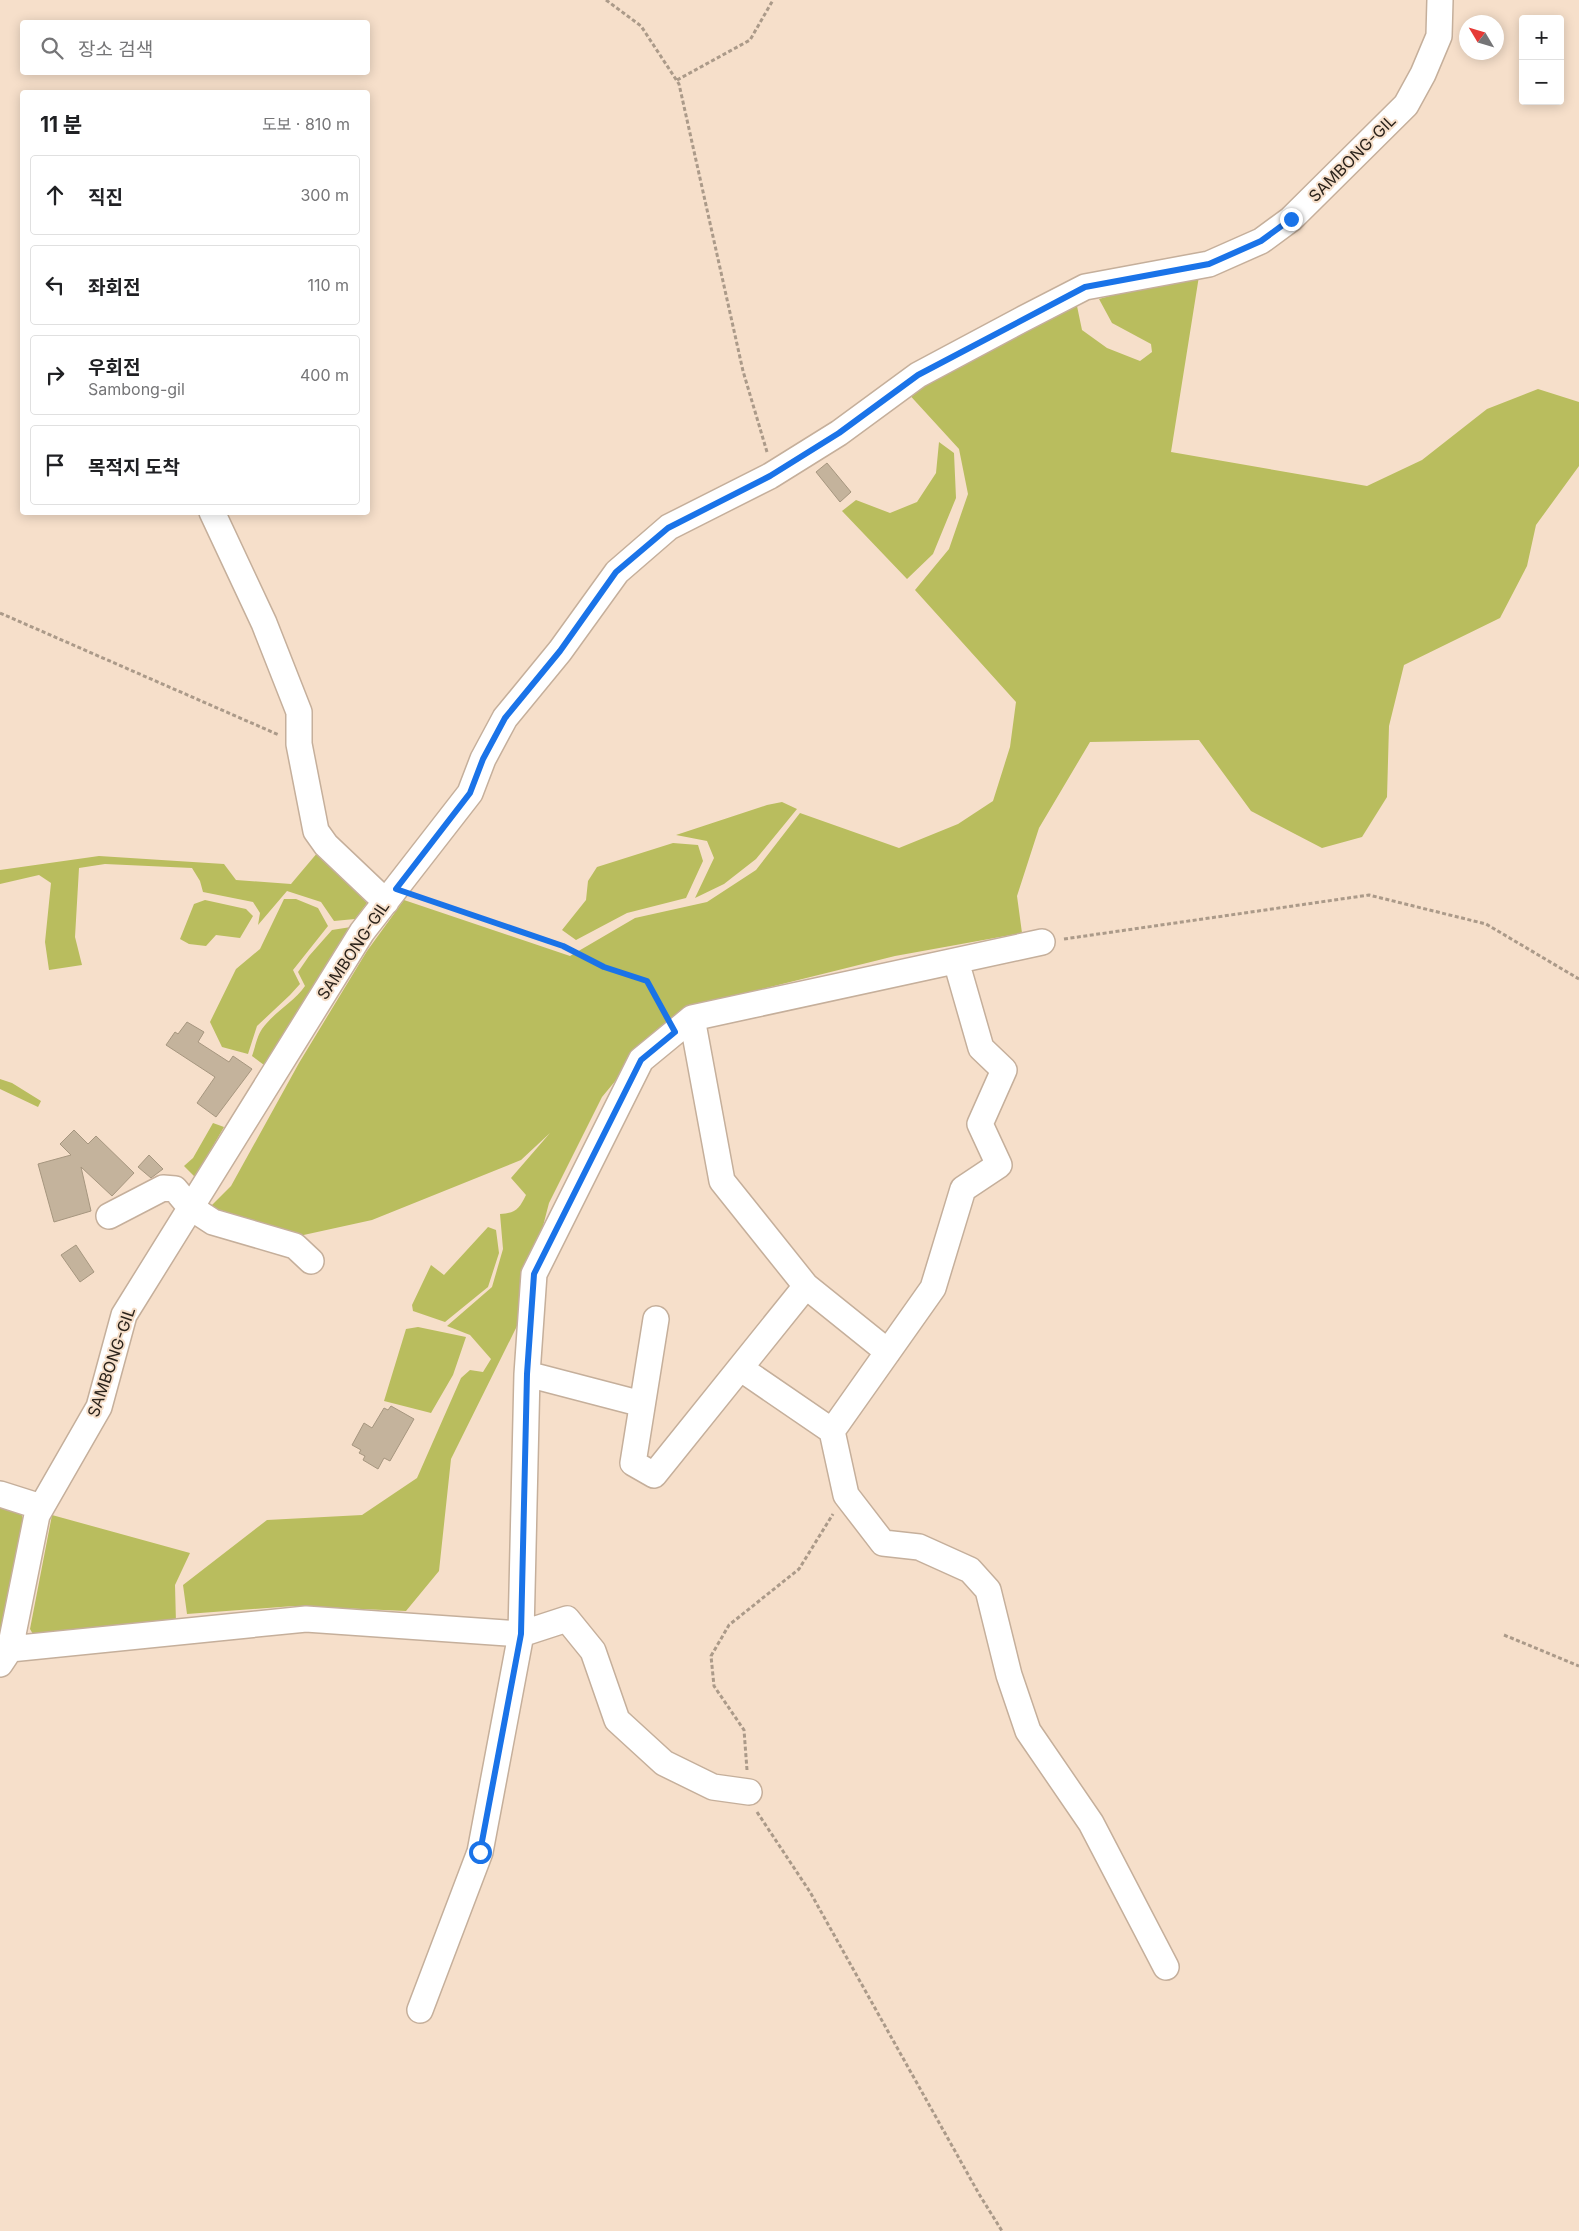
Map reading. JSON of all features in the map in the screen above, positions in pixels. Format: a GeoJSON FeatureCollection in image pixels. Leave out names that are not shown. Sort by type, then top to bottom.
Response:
{"type":"FeatureCollection","features":[{"type":"Feature","properties":{"kind":"street","name":"SAMBONG-GIL"},"geometry":{"type":"LineString","coordinates":[[5,1657],[37,1515],[99,1407],[124,1314],[362,932],[470,793],[483,759],[505,718],[560,651],[616,572],[668,528],[778,471],[839,433],[918,375],[1085,287],[1209,264],[1261,241],[1291,219],[1406,105],[1423,74],[1439,36],[1440,0]]}},
{"type":"Feature","properties":{"kind":"street"},"geometry":{"type":"LineString","coordinates":[[213,515],[264,623],[299,712],[299,744],[316,831],[326,845],[391,895]]}},
{"type":"Feature","properties":{"kind":"street"},"geometry":{"type":"LineString","coordinates":[[420,2010],[480,1852],[521,1634],[527,1374],[534,1274],[641,1060],[683,1025],[1042,942]]}},
{"type":"Feature","properties":{"kind":"street"},"geometry":{"type":"LineString","coordinates":[[832,1431],[933,1288],[963,1189],[999,1165],[980,1124],[1004,1070],[981,1048],[956,961]]}},
{"type":"Feature","properties":{"kind":"street"},"geometry":{"type":"LineString","coordinates":[[683,1025],[722,1182],[806,1286],[888,1352]]}},
{"type":"Feature","properties":{"kind":"street"},"geometry":{"type":"LineString","coordinates":[[109,1216],[162,1188],[175,1188],[190,1207],[213,1222],[295,1246],[311,1261]]}},
{"type":"Feature","properties":{"kind":"street"},"geometry":{"type":"LineString","coordinates":[[656,1319],[633,1463],[654,1475],[806,1286]]}},
{"type":"Feature","properties":{"kind":"street"},"geometry":{"type":"LineString","coordinates":[[740,1368],[832,1431],[846,1495],[883,1544],[919,1547],[970,1570],[988,1590],[1009,1675],[1028,1731],[1091,1823],[1166,1968]]}},
{"type":"Feature","properties":{"kind":"street"},"geometry":{"type":"LineString","coordinates":[[527,1374],[642,1404]]}},
{"type":"Feature","properties":{"kind":"street"},"geometry":{"type":"LineString","coordinates":[[0,1494],[42,1507]]}},
{"type":"Feature","properties":{"kind":"street"},"geometry":{"type":"LineString","coordinates":[[5,1657],[306,1619],[521,1634],[567,1619],[593,1651],[617,1720],[664,1763],[713,1787],[749,1792]]}},
{"type":"Feature","properties":{"kind":"path"},"geometry":{"type":"LineString","coordinates":[[606,0],[641,26],[677,80],[684,103],[743,371],[765,448],[778,471]]}},
{"type":"Feature","properties":{"kind":"path"},"geometry":{"type":"LineString","coordinates":[[677,80],[750,40],[773,0]]}},
{"type":"Feature","properties":{"kind":"path"},"geometry":{"type":"LineString","coordinates":[[0,613],[299,744]]}},
{"type":"Feature","properties":{"kind":"path"},"geometry":{"type":"LineString","coordinates":[[391,895],[563,946],[604,967],[647,981],[683,1025]]}},
{"type":"Feature","properties":{"kind":"path"},"geometry":{"type":"LineString","coordinates":[[1042,942],[1369,895],[1486,924],[1579,979]]}},
{"type":"Feature","properties":{"kind":"path"},"geometry":{"type":"LineString","coordinates":[[846,1495],[799,1569],[729,1625],[711,1656],[714,1686],[744,1730],[749,1799],[810,1892],[979,2194],[1002,2231]]}},
{"type":"Feature","properties":{"kind":"path"},"geometry":{"type":"LineString","coordinates":[[1504,1635],[1579,1666]]}},
{"type":"Feature","properties":{"kind":"green space"},"geometry":{"type":"Polygon","coordinates":[[[1199,276],[1171,452],[1367,486],[1422,460],[1487,409],[1538,389],[1579,402],[1579,466],[1536,525],[1527,566],[1500,618],[1404,665],[1389,726],[1387,797],[1362,837],[1322,848],[1251,811],[1199,740],[1090,742],[1039,828],[1017,896],[1022,933],[895,956],[762,989],[661,1026],[602,1097],[549,1203],[517,1326],[451,1459],[439,1571],[406,1611],[294,1606],[187,1614],[183,1585],[267,1520],[362,1515],[417,1478],[461,1378],[470,1370],[483,1372],[491,1359],[470,1335],[447,1326],[492,1287],[503,1249],[500,1214],[510,1213],[516,1209],[526,1195],[511,1178],[550,1133],[521,1160],[372,1220],[299,1236],[205,1212],[231,1186],[299,1063],[367,951],[404,900],[570,956],[635,918],[707,902],[756,870],[800,813],[899,848],[958,824],[993,801],[1010,747],[1016,702],[915,590],[949,549],[968,494],[959,449],[905,390],[1051,314],[1077,306],[1082,330],[1107,348],[1140,361],[1152,352],[1151,344],[1112,323],[1099,299],[1138,288],[1199,276]]]}},
{"type":"Feature","properties":{"kind":"green space"},"geometry":{"type":"Polygon","coordinates":[[[939,442],[954,453],[956,498],[933,554],[907,579],[842,511],[856,500],[890,513],[917,502],[936,473],[939,442]]]}},
{"type":"Feature","properties":{"kind":"green space"},"geometry":{"type":"Polygon","coordinates":[[[782,802],[797,809],[756,859],[724,884],[695,898],[714,858],[707,841],[676,835],[767,805],[782,802]]]}},
{"type":"Feature","properties":{"kind":"green space"},"geometry":{"type":"Polygon","coordinates":[[[673,843],[698,845],[703,861],[686,898],[627,913],[576,940],[562,930],[586,900],[588,881],[597,867],[673,843]]]}},
{"type":"Feature","properties":{"kind":"green space"},"geometry":{"type":"Polygon","coordinates":[[[318,852],[367,903],[355,919],[334,921],[321,902],[287,891],[258,925],[260,913],[253,902],[203,892],[200,881],[192,868],[105,864],[79,868],[75,937],[82,965],[49,970],[45,942],[51,883],[39,875],[0,884],[0,870],[99,856],[224,864],[236,880],[291,884],[318,852]]]}},
{"type":"Feature","properties":{"kind":"green space"},"geometry":{"type":"Polygon","coordinates":[[[284,899],[296,899],[318,908],[328,926],[293,970],[300,984],[257,1026],[248,1054],[222,1047],[210,1022],[236,969],[260,949],[284,899]]]}},
{"type":"Feature","properties":{"kind":"green space"},"geometry":{"type":"Polygon","coordinates":[[[205,900],[246,909],[253,916],[240,938],[216,935],[206,946],[189,944],[180,939],[194,904],[205,900]]]}},
{"type":"Feature","properties":{"kind":"green space"},"geometry":{"type":"Polygon","coordinates":[[[351,927],[268,1068],[252,1056],[260,1032],[305,986],[298,972],[309,956],[332,930],[351,927]]]}},
{"type":"Feature","properties":{"kind":"green space"},"geometry":{"type":"Polygon","coordinates":[[[0,1079],[12,1083],[41,1101],[38,1107],[0,1089],[0,1079]]]}},
{"type":"Feature","properties":{"kind":"green space"},"geometry":{"type":"Polygon","coordinates":[[[213,1123],[224,1127],[195,1177],[184,1166],[193,1158],[213,1123]]]}},
{"type":"Feature","properties":{"kind":"green space"},"geometry":{"type":"Polygon","coordinates":[[[488,1227],[496,1230],[499,1253],[488,1287],[445,1322],[413,1311],[412,1305],[431,1265],[444,1275],[488,1227]]]}},
{"type":"Feature","properties":{"kind":"green space"},"geometry":{"type":"Polygon","coordinates":[[[418,1327],[466,1337],[453,1375],[431,1413],[384,1401],[406,1329],[418,1327]]]}},
{"type":"Feature","properties":{"kind":"green space"},"geometry":{"type":"Polygon","coordinates":[[[0,1505],[21,1513],[25,1524],[0,1641],[0,1505]]]}},
{"type":"Feature","properties":{"kind":"green space"},"geometry":{"type":"Polygon","coordinates":[[[52,1515],[190,1553],[175,1585],[176,1623],[34,1636],[30,1629],[52,1515]]]}},
{"type":"Feature","properties":{"kind":"building"},"geometry":{"type":"Polygon","coordinates":[[[827,463],[851,492],[840,502],[816,472],[827,463]]]}},
{"type":"Feature","properties":{"kind":"building"},"geometry":{"type":"Polygon","coordinates":[[[187,1022],[204,1032],[198,1042],[229,1062],[233,1056],[252,1069],[216,1117],[197,1103],[215,1077],[166,1045],[175,1032],[178,1034],[187,1022]]]}},
{"type":"Feature","properties":{"kind":"building"},"geometry":{"type":"Polygon","coordinates":[[[74,1130],[88,1144],[96,1136],[134,1173],[112,1196],[81,1167],[91,1211],[54,1222],[38,1164],[71,1155],[60,1144],[74,1130]]]}},
{"type":"Feature","properties":{"kind":"building"},"geometry":{"type":"Polygon","coordinates":[[[149,1155],[163,1169],[151,1178],[138,1167],[149,1155]]]}},
{"type":"Feature","properties":{"kind":"building"},"geometry":{"type":"Polygon","coordinates":[[[76,1245],[94,1272],[80,1282],[61,1255],[76,1245]]]}},
{"type":"Feature","properties":{"kind":"building"},"geometry":{"type":"Polygon","coordinates":[[[391,1406],[414,1419],[390,1461],[384,1458],[378,1469],[363,1460],[365,1456],[359,1453],[361,1450],[352,1445],[364,1423],[372,1428],[384,1408],[388,1410],[391,1406]]]}},
{"type":"Feature","properties":{"kind":"route"},"geometry":{"type":"LineString","coordinates":[[480,1852],[521,1634],[527,1374],[534,1274],[641,1060],[675,1032],[647,981],[604,967],[563,946],[396,889],[470,793],[483,759],[505,718],[560,651],[616,572],[668,528],[770,476],[839,433],[918,375],[1085,287],[1209,264],[1261,241],[1291,219]]}}]}
